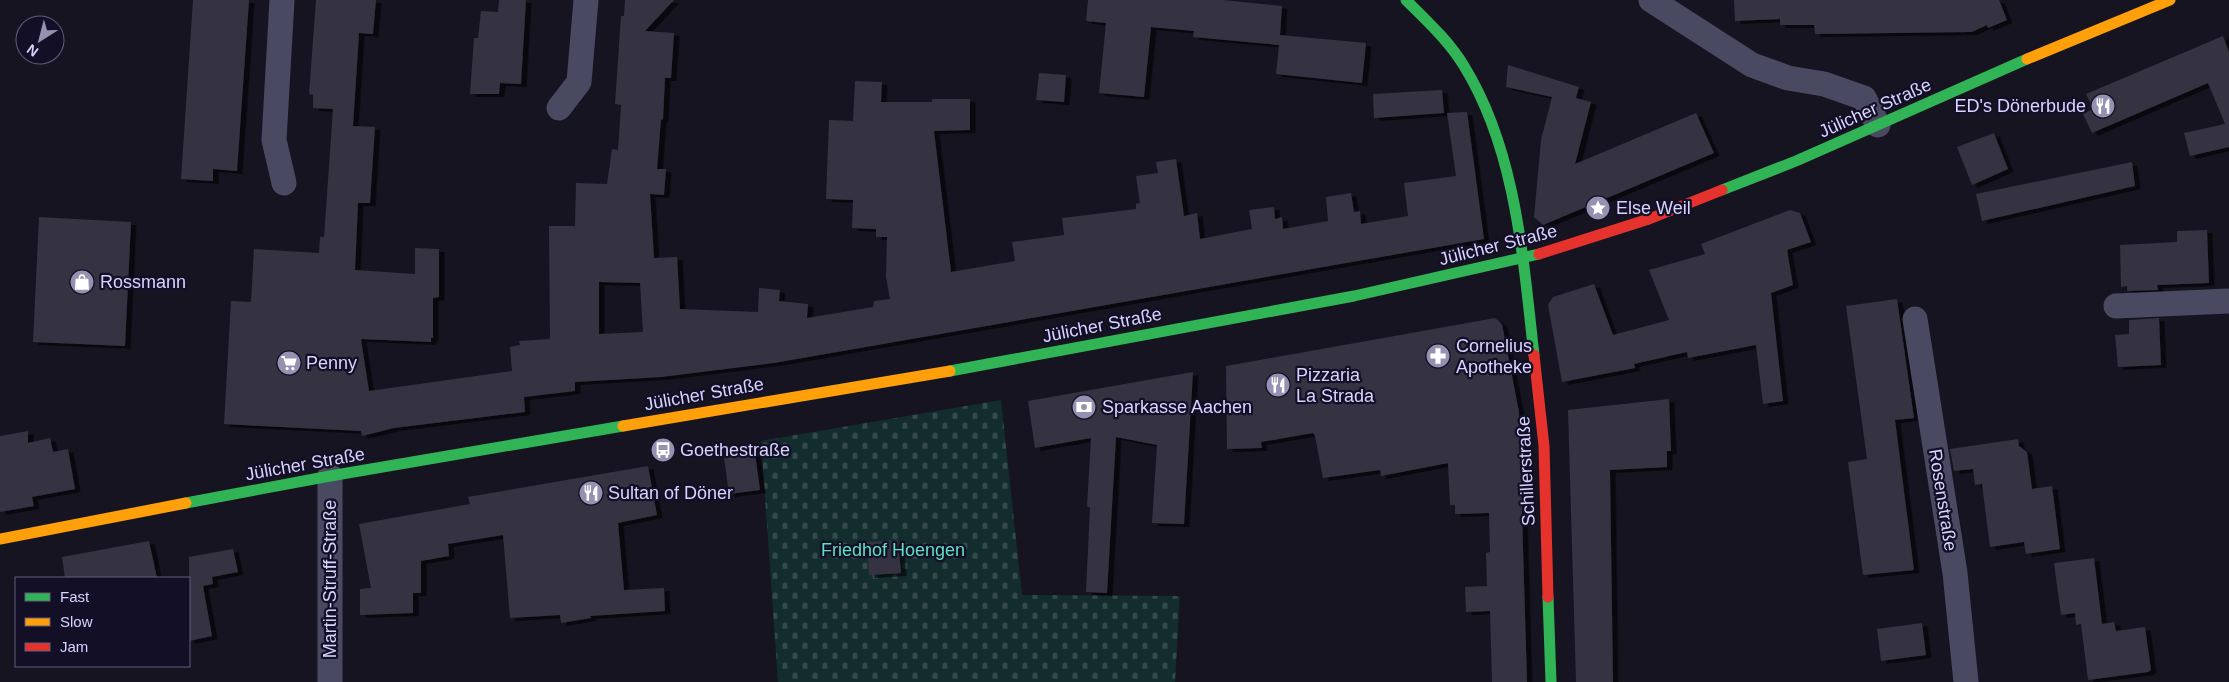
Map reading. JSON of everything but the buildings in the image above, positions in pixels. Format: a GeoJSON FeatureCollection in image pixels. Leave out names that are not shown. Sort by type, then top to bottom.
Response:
{"type":"FeatureCollection","features":[{"type":"Feature","properties":{"kind":"main road","name":"Schillerstraße"},"geometry":{"type":"LineString","coordinates":[[1406,0],[1464,64],[1482,99],[1500,142],[1524,259],[1544,446],[1551,682]]}},
{"type":"Feature","properties":{"kind":"main road","name":"Jülicher Straße"},"geometry":{"type":"LineString","coordinates":[[0,539],[330,476],[1014,360],[1354,296],[1524,259],[1649,219],[1796,161],[2048,50],[2170,0]]}},
{"type":"Feature","properties":{"kind":"street"},"geometry":{"type":"LineString","coordinates":[[282,0],[274,140],[284,183]]}},
{"type":"Feature","properties":{"kind":"street"},"geometry":{"type":"LineString","coordinates":[[559,108],[579,82],[586,0]]}},
{"type":"Feature","properties":{"kind":"street"},"geometry":{"type":"LineString","coordinates":[[1651,0],[1752,65],[1788,78],[1824,84],[1864,98],[1878,125]]}},
{"type":"Feature","properties":{"kind":"street"},"geometry":{"type":"LineString","coordinates":[[2116,306],[2229,301]]}},
{"type":"Feature","properties":{"kind":"street","name":"Rosenstraße"},"geometry":{"type":"LineString","coordinates":[[1915,320],[1955,573],[1966,682]]}},
{"type":"Feature","properties":{"kind":"street","name":"Martin-Struff-Straße"},"geometry":{"type":"LineString","coordinates":[[330,476],[330,682]]}},
{"type":"Feature","properties":{"kind":"green space","name":"Friedhof Hoengen"},"geometry":{"type":"Polygon","coordinates":[[[1001,400],[1022,595],[1180,596],[1175,682],[778,682],[761,441],[1001,400]]]}},
{"type":"Feature","properties":{"kind":"traffic: fast"},"geometry":{"type":"LineString","coordinates":[[1406,0],[1437,31],[1458,57],[1481,99],[1495,133],[1506,169],[1521,243],[1534,355]]}},
{"type":"Feature","properties":{"kind":"traffic: fast"},"geometry":{"type":"LineString","coordinates":[[1722,190],[1796,161],[2027,59]]}},
{"type":"Feature","properties":{"kind":"traffic: fast"},"geometry":{"type":"LineString","coordinates":[[950,371],[1354,296],[1539,254]]}},
{"type":"Feature","properties":{"kind":"traffic: fast"},"geometry":{"type":"LineString","coordinates":[[186,503],[330,476],[623,426]]}},
{"type":"Feature","properties":{"kind":"traffic: fast"},"geometry":{"type":"LineString","coordinates":[[1548,597],[1551,682]]}},
{"type":"Feature","properties":{"kind":"traffic: slow"},"geometry":{"type":"LineString","coordinates":[[2027,59],[2170,0]]}},
{"type":"Feature","properties":{"kind":"traffic: slow"},"geometry":{"type":"LineString","coordinates":[[623,426],[950,371]]}},
{"type":"Feature","properties":{"kind":"traffic: slow"},"geometry":{"type":"LineString","coordinates":[[0,539],[186,503]]}},
{"type":"Feature","properties":{"kind":"traffic: jam"},"geometry":{"type":"LineString","coordinates":[[1539,254],[1649,219],[1722,190]]}},
{"type":"Feature","properties":{"kind":"traffic: jam"},"geometry":{"type":"LineString","coordinates":[[1534,355],[1544,446],[1548,597]]}},
{"type":"Feature","properties":{"kind":"place","name":"ED's Dönerbude"},"geometry":{"type":"Point","coordinates":[2103,106]}},
{"type":"Feature","properties":{"kind":"place","name":"Else Weil"},"geometry":{"type":"Point","coordinates":[1598,208]}},
{"type":"Feature","properties":{"kind":"place","name":"Rossmann"},"geometry":{"type":"Point","coordinates":[82,282]}},
{"type":"Feature","properties":{"kind":"place","name":"Cornelius Apotheke"},"geometry":{"type":"Point","coordinates":[1438,356]}},
{"type":"Feature","properties":{"kind":"place","name":"Penny"},"geometry":{"type":"Point","coordinates":[289,363]}},
{"type":"Feature","properties":{"kind":"place","name":"Pizzaria La Strada"},"geometry":{"type":"Point","coordinates":[1278,385]}},
{"type":"Feature","properties":{"kind":"place","name":"Sparkasse Aachen"},"geometry":{"type":"Point","coordinates":[1084,407]}},
{"type":"Feature","properties":{"kind":"place","name":"Goethestraße"},"geometry":{"type":"Point","coordinates":[663,450]}},
{"type":"Feature","properties":{"kind":"place","name":"Sultan of Döner"},"geometry":{"type":"Point","coordinates":[591,493]}}]}
